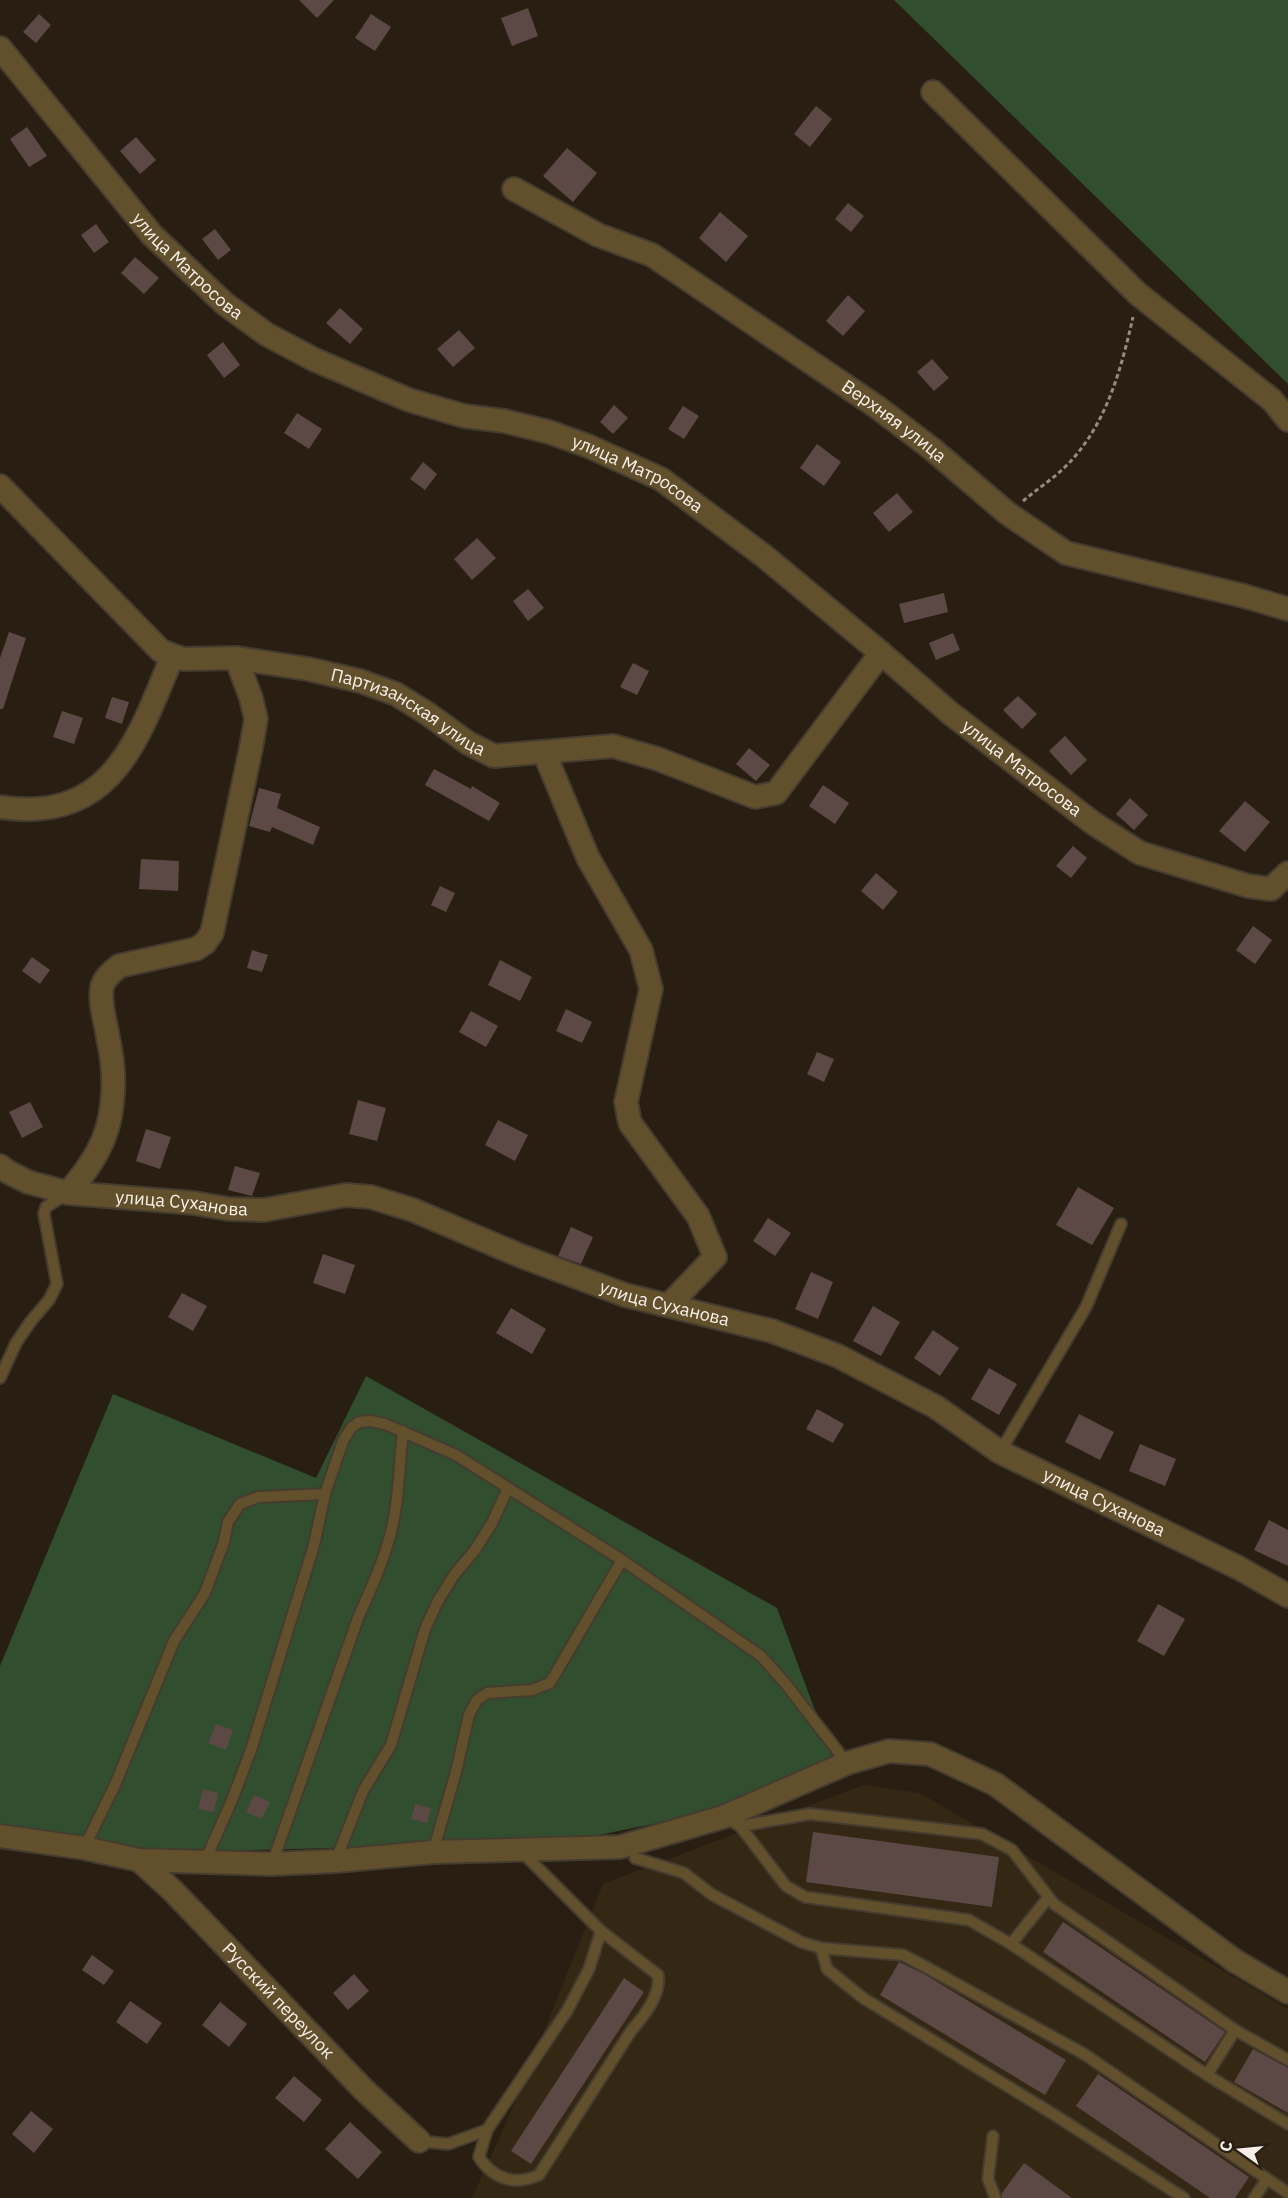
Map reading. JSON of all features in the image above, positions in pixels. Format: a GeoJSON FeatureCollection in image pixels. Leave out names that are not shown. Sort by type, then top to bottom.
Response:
{"type":"FeatureCollection","features":[{"type":"Feature","properties":{"kind":"street","name":"улица Матросова"},"geometry":{"type":"LineString","coordinates":[[1,54],[152,235],[225,304],[266,334],[315,360],[409,400],[464,416],[504,421],[549,432],[588,446],[661,479],[764,556],[882,653],[950,713],[1093,823],[1140,853],[1248,886],[1271,890],[1288,873]]}},
{"type":"Feature","properties":{"kind":"street"},"geometry":{"type":"LineString","coordinates":[[933,92],[1138,294],[1272,400],[1288,420]]}},
{"type":"Feature","properties":{"kind":"street","name":"Верхняя улица"},"geometry":{"type":"LineString","coordinates":[[514,189],[598,235],[652,255],[877,408],[932,449],[1007,513],[1066,553],[1244,596],[1288,609]]}},
{"type":"Feature","properties":{"kind":"street"},"geometry":{"type":"LineString","coordinates":[[0,486],[161,651],[172,657],[132,748],[92,792],[69,804],[47,809],[20,810],[0,807]]}},
{"type":"Feature","properties":{"kind":"street","name":"Партизанская улица"},"geometry":{"type":"LineString","coordinates":[[172,657],[183,659],[236,658],[308,669],[360,681],[396,694],[468,742],[494,756],[613,746],[657,759],[755,797],[776,793],[882,653]]}},
{"type":"Feature","properties":{"kind":"street"},"geometry":{"type":"LineString","coordinates":[[68,1193],[91,1166],[103,1141],[112,1106],[114,1072],[101,1003],[102,986],[109,974],[119,966],[196,949],[205,943],[212,933],[256,719],[236,658]]}},
{"type":"Feature","properties":{"kind":"street"},"geometry":{"type":"LineString","coordinates":[[544,752],[588,858],[641,950],[651,989],[626,1102],[630,1123],[698,1216],[715,1257],[669,1305]]}},
{"type":"Feature","properties":{"kind":"street","name":"улица Суханова"},"geometry":{"type":"LineString","coordinates":[[0,1166],[28,1182],[68,1193],[194,1203],[229,1209],[264,1210],[346,1195],[371,1197],[413,1210],[521,1256],[625,1295],[772,1331],[838,1356],[936,1407],[1000,1452],[1239,1568],[1288,1596]]}},
{"type":"Feature","properties":{"kind":"street"},"geometry":{"type":"LineString","coordinates":[[0,1836],[84,1848],[139,1860],[272,1864],[433,1852],[620,1847],[731,1821],[847,1763],[890,1751],[930,1754],[995,1784],[1235,1961],[1288,1992]]}},
{"type":"Feature","properties":{"kind":"street","name":"Русский переулок"},"geometry":{"type":"LineString","coordinates":[[139,1860],[173,1892],[363,2088],[419,2141]]}},
{"type":"Feature","properties":{"kind":"lane"},"geometry":{"type":"LineString","coordinates":[[0,1378],[16,1343],[49,1300],[57,1284],[44,1214],[46,1207],[68,1193]]}},
{"type":"Feature","properties":{"kind":"lane"},"geometry":{"type":"LineString","coordinates":[[1000,1452],[1086,1307],[1121,1224]]}},
{"type":"Feature","properties":{"kind":"lane"},"geometry":{"type":"LineString","coordinates":[[205,1862],[251,1750],[314,1545],[325,1494],[343,1441],[351,1428],[359,1422],[371,1421],[403,1431],[456,1455],[622,1560],[761,1656],[847,1763]]}},
{"type":"Feature","properties":{"kind":"lane"},"geometry":{"type":"LineString","coordinates":[[272,1864],[358,1618],[375,1579],[390,1535],[403,1431]]}},
{"type":"Feature","properties":{"kind":"lane"},"geometry":{"type":"LineString","coordinates":[[336,1861],[363,1791],[391,1745],[425,1629],[454,1575],[475,1550],[492,1523],[508,1488]]}},
{"type":"Feature","properties":{"kind":"lane"},"geometry":{"type":"LineString","coordinates":[[84,1848],[115,1785],[174,1641],[205,1593],[224,1542],[228,1522],[240,1504],[258,1497],[325,1494]]}},
{"type":"Feature","properties":{"kind":"lane"},"geometry":{"type":"LineString","coordinates":[[433,1852],[456,1773],[469,1715],[477,1700],[487,1693],[532,1690],[550,1683],[622,1560]]}},
{"type":"Feature","properties":{"kind":"lane"},"geometry":{"type":"LineString","coordinates":[[731,1821],[810,1814],[982,1834],[1012,1850],[1054,1904],[1235,2030],[1288,2060]]}},
{"type":"Feature","properties":{"kind":"lane"},"geometry":{"type":"LineString","coordinates":[[731,1821],[786,1886],[806,1897],[969,1920],[1011,1944],[1208,2075],[1288,2124]]}},
{"type":"Feature","properties":{"kind":"lane"},"geometry":{"type":"LineString","coordinates":[[518,1848],[601,1931],[658,1975],[659,1983],[643,2017],[539,2175],[512,2181],[498,2177],[479,2157],[487,2130],[567,2011],[589,1969],[601,1931]]}},
{"type":"Feature","properties":{"kind":"lane"},"geometry":{"type":"LineString","coordinates":[[635,1858],[684,1873],[721,1900],[801,1942],[821,1948],[903,1955],[1084,2054],[1288,2193]]}},
{"type":"Feature","properties":{"kind":"lane"},"geometry":{"type":"LineString","coordinates":[[1011,1944],[1048,1898]]}},
{"type":"Feature","properties":{"kind":"lane"},"geometry":{"type":"LineString","coordinates":[[821,1948],[827,1969],[863,1998],[1053,2114],[1184,2198]]}},
{"type":"Feature","properties":{"kind":"lane"},"geometry":{"type":"LineString","coordinates":[[1208,2075],[1235,2030]]}},
{"type":"Feature","properties":{"kind":"lane"},"geometry":{"type":"LineString","coordinates":[[419,2141],[448,2144],[487,2130]]}},
{"type":"Feature","properties":{"kind":"lane"},"geometry":{"type":"LineString","coordinates":[[993,2136],[988,2179],[996,2197]]}},
{"type":"Feature","properties":{"kind":"lane"},"geometry":{"type":"LineString","coordinates":[[1254,2198],[1267,2179]]}},
{"type":"Feature","properties":{"kind":"path"},"geometry":{"type":"LineString","coordinates":[[1007,513],[1066,466],[1094,431],[1115,386],[1138,294]]}},
{"type":"Feature","properties":{"kind":"shaded area"},"geometry":{"type":"Polygon","coordinates":[[[863,1785],[920,1793],[1288,2009],[1288,2198],[472,2198],[518,2096],[603,1884],[863,1785]]]}},
{"type":"Feature","properties":{"kind":"green space"},"geometry":{"type":"Polygon","coordinates":[[[894,0],[1288,0],[1288,384],[894,0]]]}},
{"type":"Feature","properties":{"kind":"green space"},"geometry":{"type":"Polygon","coordinates":[[[366,1376],[777,1608],[833,1759],[716,1811],[589,1837],[142,1853],[0,1832],[0,1666],[113,1394],[316,1478],[366,1376]]]}},
{"type":"Feature","properties":{"kind":"building"},"geometry":{"type":"Polygon","coordinates":[[[299,0],[334,0],[317,18],[299,0]]]}},
{"type":"Feature","properties":{"kind":"building"},"geometry":{"type":"Polygon","coordinates":[[[528,8],[538,36],[512,46],[501,18],[528,8]]]}},
{"type":"Feature","properties":{"kind":"building"},"geometry":{"type":"Polygon","coordinates":[[[39,14],[51,25],[36,43],[23,32],[39,14]]]}},
{"type":"Feature","properties":{"kind":"building"},"geometry":{"type":"Polygon","coordinates":[[[371,14],[391,27],[375,51],[355,38],[371,14]]]}},
{"type":"Feature","properties":{"kind":"building"},"geometry":{"type":"Polygon","coordinates":[[[816,106],[832,119],[810,147],[794,134],[816,106]]]}},
{"type":"Feature","properties":{"kind":"building"},"geometry":{"type":"Polygon","coordinates":[[[27,127],[47,156],[29,167],[10,139],[27,127]]]}},
{"type":"Feature","properties":{"kind":"building"},"geometry":{"type":"Polygon","coordinates":[[[136,137],[156,160],[140,174],[120,151],[136,137]]]}},
{"type":"Feature","properties":{"kind":"building"},"geometry":{"type":"Polygon","coordinates":[[[567,148],[597,173],[573,202],[543,176],[567,148]]]}},
{"type":"Feature","properties":{"kind":"building"},"geometry":{"type":"Polygon","coordinates":[[[848,203],[864,216],[851,232],[835,219],[848,203]]]}},
{"type":"Feature","properties":{"kind":"building"},"geometry":{"type":"Polygon","coordinates":[[[720,212],[748,236],[726,262],[699,238],[720,212]]]}},
{"type":"Feature","properties":{"kind":"building"},"geometry":{"type":"Polygon","coordinates":[[[96,224],[109,242],[94,253],[81,235],[96,224]]]}},
{"type":"Feature","properties":{"kind":"building"},"geometry":{"type":"Polygon","coordinates":[[[215,229],[231,250],[218,260],[202,239],[215,229]]]}},
{"type":"Feature","properties":{"kind":"building"},"geometry":{"type":"Polygon","coordinates":[[[135,257],[159,278],[144,294],[121,273],[135,257]]]}},
{"type":"Feature","properties":{"kind":"building"},"geometry":{"type":"Polygon","coordinates":[[[848,295],[865,311],[843,336],[826,321],[848,295]]]}},
{"type":"Feature","properties":{"kind":"building"},"geometry":{"type":"Polygon","coordinates":[[[340,308],[363,329],[350,344],[326,323],[340,308]]]}},
{"type":"Feature","properties":{"kind":"building"},"geometry":{"type":"Polygon","coordinates":[[[459,330],[475,348],[453,367],[437,349],[459,330]]]}},
{"type":"Feature","properties":{"kind":"building"},"geometry":{"type":"Polygon","coordinates":[[[223,342],[240,365],[224,378],[207,355],[223,342]]]}},
{"type":"Feature","properties":{"kind":"building"},"geometry":{"type":"Polygon","coordinates":[[[932,359],[949,378],[934,391],[917,372],[932,359]]]}},
{"type":"Feature","properties":{"kind":"building"},"geometry":{"type":"Polygon","coordinates":[[[614,405],[628,418],[613,434],[600,422],[614,405]]]}},
{"type":"Feature","properties":{"kind":"building"},"geometry":{"type":"Polygon","coordinates":[[[683,406],[699,416],[684,439],[668,429],[683,406]]]}},
{"type":"Feature","properties":{"kind":"building"},"geometry":{"type":"Polygon","coordinates":[[[297,413],[322,429],[309,449],[284,433],[297,413]]]}},
{"type":"Feature","properties":{"kind":"building"},"geometry":{"type":"Polygon","coordinates":[[[817,444],[841,462],[824,486],[800,468],[817,444]]]}},
{"type":"Feature","properties":{"kind":"building"},"geometry":{"type":"Polygon","coordinates":[[[423,462],[437,474],[425,490],[410,479],[423,462]]]}},
{"type":"Feature","properties":{"kind":"building"},"geometry":{"type":"Polygon","coordinates":[[[897,493],[913,512],[889,532],[873,513],[897,493]]]}},
{"type":"Feature","properties":{"kind":"building"},"geometry":{"type":"Polygon","coordinates":[[[477,538],[496,558],[472,580],[454,559],[477,538]]]}},
{"type":"Feature","properties":{"kind":"building"},"geometry":{"type":"Polygon","coordinates":[[[528,589],[544,608],[528,621],[513,601],[528,589]]]}},
{"type":"Feature","properties":{"kind":"building"},"geometry":{"type":"Polygon","coordinates":[[[944,593],[948,612],[904,623],[899,604],[944,593]]]}},
{"type":"Feature","properties":{"kind":"building"},"geometry":{"type":"Polygon","coordinates":[[[9,632],[26,638],[3,709],[0,709],[0,658],[9,632]]]}},
{"type":"Feature","properties":{"kind":"building"},"geometry":{"type":"Polygon","coordinates":[[[953,633],[960,650],[936,660],[929,643],[953,633]]]}},
{"type":"Feature","properties":{"kind":"building"},"geometry":{"type":"Polygon","coordinates":[[[633,663],[649,671],[637,695],[620,687],[633,663]]]}},
{"type":"Feature","properties":{"kind":"building"},"geometry":{"type":"Polygon","coordinates":[[[1018,696],[1037,714],[1022,729],[1003,710],[1018,696]]]}},
{"type":"Feature","properties":{"kind":"building"},"geometry":{"type":"Polygon","coordinates":[[[112,697],[129,702],[122,724],[105,718],[112,697]]]}},
{"type":"Feature","properties":{"kind":"building"},"geometry":{"type":"Polygon","coordinates":[[[62,711],[83,718],[74,744],[53,737],[62,711]]]}},
{"type":"Feature","properties":{"kind":"building"},"geometry":{"type":"Polygon","coordinates":[[[1065,736],[1087,760],[1071,775],[1049,751],[1065,736]]]}},
{"type":"Feature","properties":{"kind":"building"},"geometry":{"type":"Polygon","coordinates":[[[749,748],[770,765],[756,781],[736,764],[749,748]]]}},
{"type":"Feature","properties":{"kind":"building"},"geometry":{"type":"Polygon","coordinates":[[[434,769],[471,789],[472,786],[500,803],[489,821],[425,785],[434,769]]]}},
{"type":"Feature","properties":{"kind":"building"},"geometry":{"type":"Polygon","coordinates":[[[823,785],[849,803],[835,824],[809,806],[823,785]]]}},
{"type":"Feature","properties":{"kind":"building"},"geometry":{"type":"Polygon","coordinates":[[[259,788],[281,794],[277,808],[320,827],[313,845],[272,827],[270,832],[249,826],[259,788]]]}},
{"type":"Feature","properties":{"kind":"building"},"geometry":{"type":"Polygon","coordinates":[[[1130,798],[1148,815],[1134,830],[1116,814],[1130,798]]]}},
{"type":"Feature","properties":{"kind":"building"},"geometry":{"type":"Polygon","coordinates":[[[1245,801],[1270,822],[1245,852],[1219,831],[1245,801]]]}},
{"type":"Feature","properties":{"kind":"building"},"geometry":{"type":"Polygon","coordinates":[[[1073,846],[1087,858],[1071,878],[1056,866],[1073,846]]]}},
{"type":"Feature","properties":{"kind":"building"},"geometry":{"type":"Polygon","coordinates":[[[141,859],[179,861],[178,891],[139,889],[141,859]]]}},
{"type":"Feature","properties":{"kind":"building"},"geometry":{"type":"Polygon","coordinates":[[[876,873],[898,892],[883,910],[861,891],[876,873]]]}},
{"type":"Feature","properties":{"kind":"building"},"geometry":{"type":"Polygon","coordinates":[[[440,886],[455,893],[446,912],[431,905],[440,886]]]}},
{"type":"Feature","properties":{"kind":"building"},"geometry":{"type":"Polygon","coordinates":[[[1253,926],[1272,940],[1255,964],[1236,950],[1253,926]]]}},
{"type":"Feature","properties":{"kind":"building"},"geometry":{"type":"Polygon","coordinates":[[[252,950],[268,955],[262,972],[247,968],[252,950]]]}},
{"type":"Feature","properties":{"kind":"building"},"geometry":{"type":"Polygon","coordinates":[[[32,957],[50,970],[40,984],[22,971],[32,957]]]}},
{"type":"Feature","properties":{"kind":"building"},"geometry":{"type":"Polygon","coordinates":[[[500,960],[532,977],[520,1001],[488,985],[500,960]]]}},
{"type":"Feature","properties":{"kind":"building"},"geometry":{"type":"Polygon","coordinates":[[[566,1009],[592,1022],[582,1043],[556,1031],[566,1009]]]}},
{"type":"Feature","properties":{"kind":"building"},"geometry":{"type":"Polygon","coordinates":[[[471,1011],[498,1026],[486,1047],[459,1032],[471,1011]]]}},
{"type":"Feature","properties":{"kind":"building"},"geometry":{"type":"Polygon","coordinates":[[[817,1052],[834,1059],[824,1082],[807,1074],[817,1052]]]}},
{"type":"Feature","properties":{"kind":"building"},"geometry":{"type":"Polygon","coordinates":[[[358,1100],[386,1108],[377,1141],[349,1134],[358,1100]]]}},
{"type":"Feature","properties":{"kind":"building"},"geometry":{"type":"Polygon","coordinates":[[[30,1102],[43,1127],[22,1138],[9,1112],[30,1102]]]}},
{"type":"Feature","properties":{"kind":"building"},"geometry":{"type":"Polygon","coordinates":[[[498,1120],[528,1135],[515,1161],[485,1145],[498,1120]]]}},
{"type":"Feature","properties":{"kind":"building"},"geometry":{"type":"Polygon","coordinates":[[[146,1129],[171,1137],[160,1169],[136,1161],[146,1129]]]}},
{"type":"Feature","properties":{"kind":"building"},"geometry":{"type":"Polygon","coordinates":[[[235,1166],[260,1173],[252,1196],[228,1190],[235,1166]]]}},
{"type":"Feature","properties":{"kind":"building"},"geometry":{"type":"Polygon","coordinates":[[[1078,1187],[1114,1208],[1092,1245],[1056,1225],[1078,1187]]]}},
{"type":"Feature","properties":{"kind":"building"},"geometry":{"type":"Polygon","coordinates":[[[768,1218],[791,1233],[775,1256],[753,1241],[768,1218]]]}},
{"type":"Feature","properties":{"kind":"building"},"geometry":{"type":"Polygon","coordinates":[[[571,1227],[593,1237],[581,1264],[558,1256],[571,1227]]]}},
{"type":"Feature","properties":{"kind":"building"},"geometry":{"type":"Polygon","coordinates":[[[323,1254],[355,1265],[345,1294],[313,1283],[323,1254]]]}},
{"type":"Feature","properties":{"kind":"building"},"geometry":{"type":"Polygon","coordinates":[[[811,1272],[833,1282],[818,1319],[795,1309],[811,1272]]]}},
{"type":"Feature","properties":{"kind":"building"},"geometry":{"type":"Polygon","coordinates":[[[182,1293],[207,1306],[193,1331],[168,1317],[182,1293]]]}},
{"type":"Feature","properties":{"kind":"building"},"geometry":{"type":"Polygon","coordinates":[[[873,1306],[900,1322],[881,1356],[853,1341],[873,1306]]]}},
{"type":"Feature","properties":{"kind":"building"},"geometry":{"type":"Polygon","coordinates":[[[511,1308],[546,1329],[532,1354],[496,1333],[511,1308]]]}},
{"type":"Feature","properties":{"kind":"building"},"geometry":{"type":"Polygon","coordinates":[[[933,1330],[959,1348],[940,1376],[914,1358],[933,1330]]]}},
{"type":"Feature","properties":{"kind":"building"},"geometry":{"type":"Polygon","coordinates":[[[989,1368],[1017,1384],[999,1415],[971,1399],[989,1368]]]}},
{"type":"Feature","properties":{"kind":"building"},"geometry":{"type":"Polygon","coordinates":[[[817,1409],[844,1424],[833,1443],[806,1429],[817,1409]]]}},
{"type":"Feature","properties":{"kind":"building"},"geometry":{"type":"Polygon","coordinates":[[[1079,1414],[1114,1432],[1100,1460],[1065,1442],[1079,1414]]]}},
{"type":"Feature","properties":{"kind":"building"},"geometry":{"type":"Polygon","coordinates":[[[1140,1444],[1176,1459],[1165,1486],[1129,1471],[1140,1444]]]}},
{"type":"Feature","properties":{"kind":"building"},"geometry":{"type":"Polygon","coordinates":[[[1269,1520],[1288,1530],[1288,1566],[1254,1550],[1269,1520]]]}},
{"type":"Feature","properties":{"kind":"building"},"geometry":{"type":"Polygon","coordinates":[[[1158,1604],[1185,1619],[1164,1656],[1137,1641],[1158,1604]]]}},
{"type":"Feature","properties":{"kind":"building"},"geometry":{"type":"Polygon","coordinates":[[[216,1724],[233,1730],[226,1750],[208,1743],[216,1724]]]}},
{"type":"Feature","properties":{"kind":"building"},"geometry":{"type":"Polygon","coordinates":[[[203,1789],[218,1793],[214,1812],[198,1809],[203,1789]]]}},
{"type":"Feature","properties":{"kind":"building"},"geometry":{"type":"Polygon","coordinates":[[[254,1795],[270,1802],[262,1819],[246,1812],[254,1795]]]}},
{"type":"Feature","properties":{"kind":"building"},"geometry":{"type":"Polygon","coordinates":[[[415,1804],[431,1808],[427,1823],[411,1819],[415,1804]]]}},
{"type":"Feature","properties":{"kind":"building"},"geometry":{"type":"Polygon","coordinates":[[[813,1832],[999,1857],[992,1907],[806,1882],[813,1832]]]}},
{"type":"Feature","properties":{"kind":"building"},"geometry":{"type":"Polygon","coordinates":[[[1063,1922],[1225,2032],[1205,2062],[1043,1952],[1063,1922]]]}},
{"type":"Feature","properties":{"kind":"building"},"geometry":{"type":"Polygon","coordinates":[[[92,1955],[114,1971],[104,1985],[82,1970],[92,1955]]]}},
{"type":"Feature","properties":{"kind":"building"},"geometry":{"type":"Polygon","coordinates":[[[899,1962],[924,1974],[1066,2060],[1045,2095],[880,1995],[899,1962]]]}},
{"type":"Feature","properties":{"kind":"building"},"geometry":{"type":"Polygon","coordinates":[[[354,1974],[369,1991],[348,2010],[333,1993],[354,1974]]]}},
{"type":"Feature","properties":{"kind":"building"},"geometry":{"type":"Polygon","coordinates":[[[624,1978],[644,1992],[531,2164],[511,2151],[624,1978]]]}},
{"type":"Feature","properties":{"kind":"building"},"geometry":{"type":"Polygon","coordinates":[[[130,2001],[162,2023],[147,2044],[116,2022],[130,2001]]]}},
{"type":"Feature","properties":{"kind":"building"},"geometry":{"type":"Polygon","coordinates":[[[220,2002],[247,2024],[229,2047],[202,2025],[220,2002]]]}},
{"type":"Feature","properties":{"kind":"building"},"geometry":{"type":"Polygon","coordinates":[[[1253,2049],[1288,2068],[1288,2113],[1234,2082],[1253,2049]]]}},
{"type":"Feature","properties":{"kind":"building"},"geometry":{"type":"Polygon","coordinates":[[[1098,2074],[1249,2177],[1235,2198],[1210,2198],[1076,2106],[1098,2074]]]}},
{"type":"Feature","properties":{"kind":"building"},"geometry":{"type":"Polygon","coordinates":[[[294,2076],[322,2100],[304,2122],[275,2098],[294,2076]]]}},
{"type":"Feature","properties":{"kind":"building"},"geometry":{"type":"Polygon","coordinates":[[[31,2111],[53,2129],[34,2153],[12,2134],[31,2111]]]}},
{"type":"Feature","properties":{"kind":"building"},"geometry":{"type":"Polygon","coordinates":[[[350,2122],[382,2152],[358,2179],[325,2149],[350,2122]]]}},
{"type":"Feature","properties":{"kind":"building"},"geometry":{"type":"Polygon","coordinates":[[[1024,2163],[1072,2198],[1002,2198],[1002,2193],[1024,2163]]]}}]}
